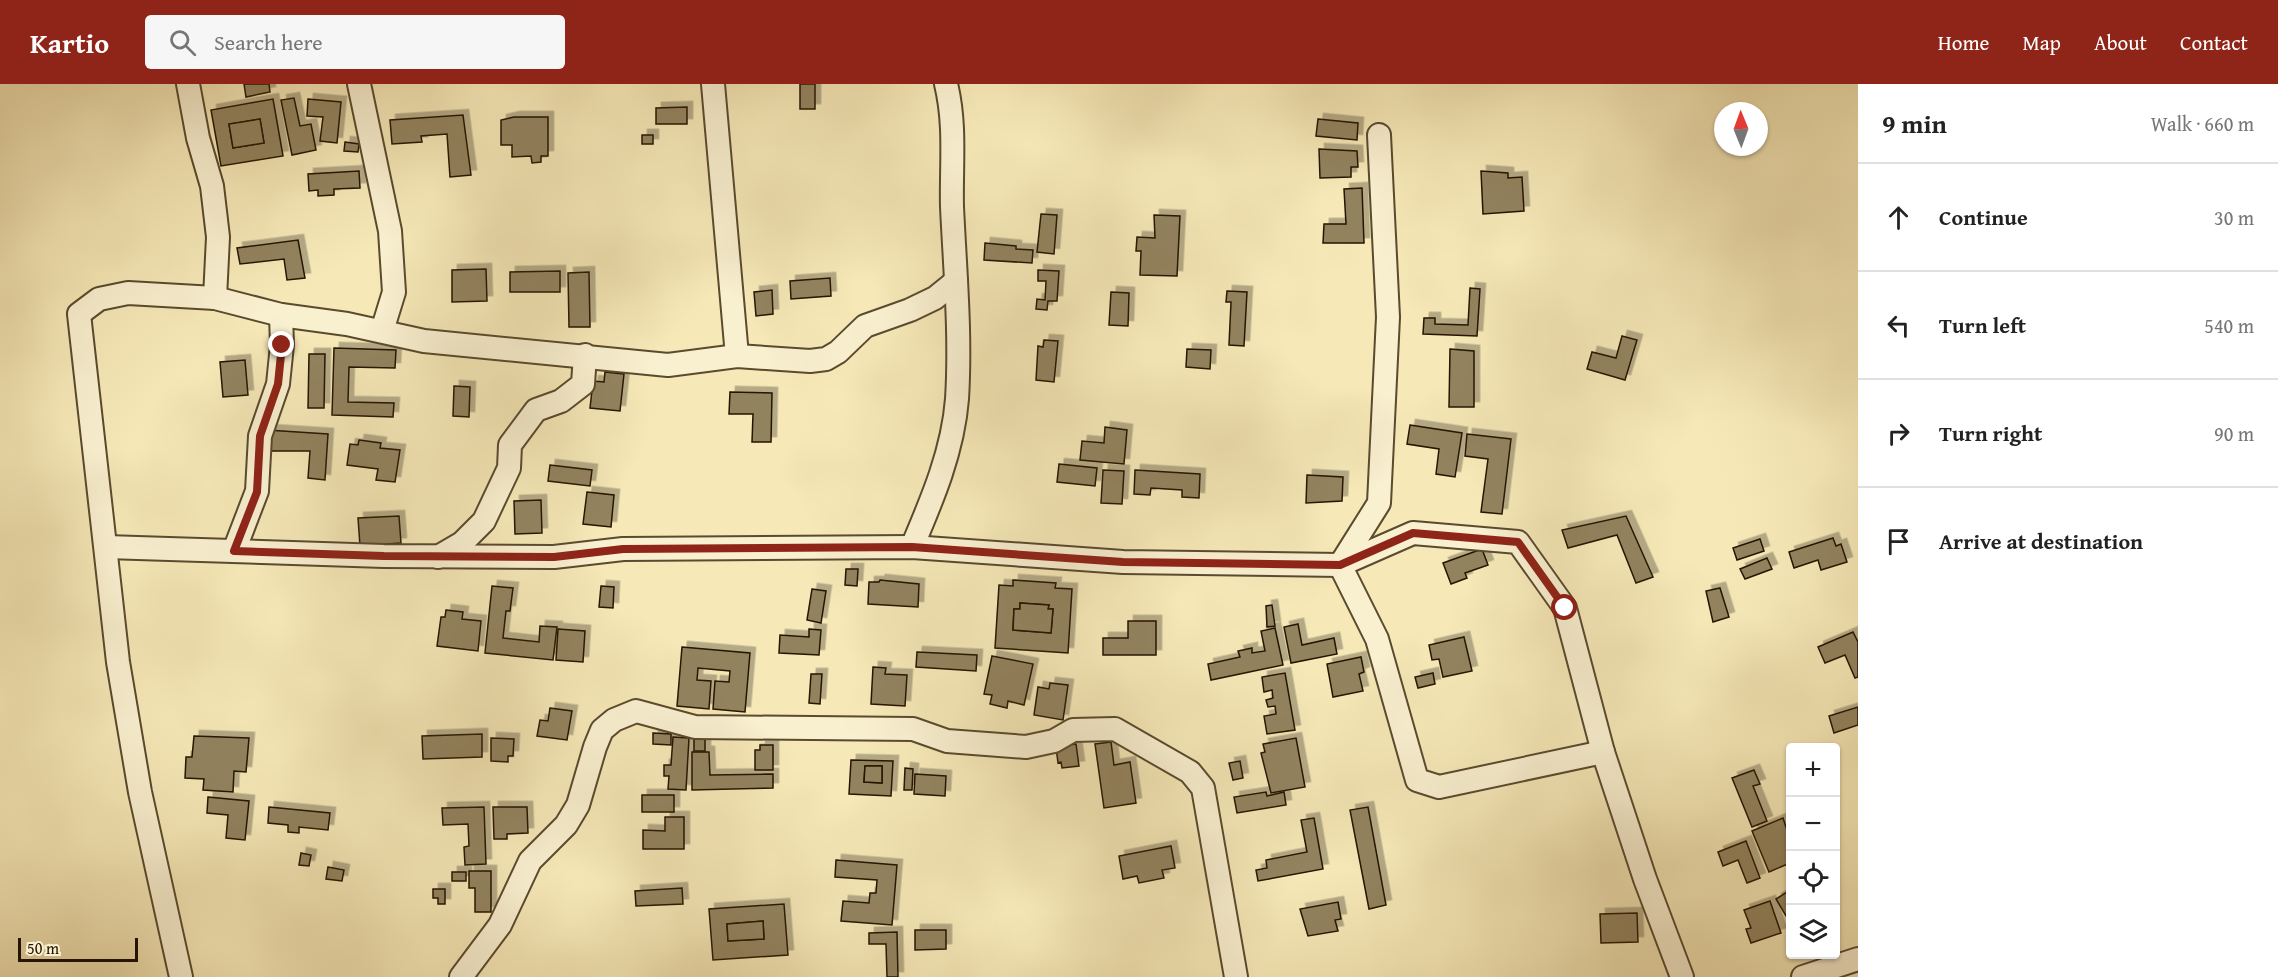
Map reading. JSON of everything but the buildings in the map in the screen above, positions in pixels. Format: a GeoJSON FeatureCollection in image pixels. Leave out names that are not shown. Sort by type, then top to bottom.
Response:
{"type":"FeatureCollection","features":[{"type":"Feature","properties":{"kind":"street"},"geometry":{"type":"LineString","coordinates":[[188,84],[198,138],[212,186],[218,237],[215,298]]}},
{"type":"Feature","properties":{"kind":"street"},"geometry":{"type":"LineString","coordinates":[[359,84],[390,231],[394,292],[382,331]]}},
{"type":"Feature","properties":{"kind":"street"},"geometry":{"type":"LineString","coordinates":[[713,84],[737,356]]}},
{"type":"Feature","properties":{"kind":"street"},"geometry":{"type":"LineString","coordinates":[[912,547],[939,483],[957,400],[952,183],[953,113],[946,84]]}},
{"type":"Feature","properties":{"kind":"street"},"geometry":{"type":"LineString","coordinates":[[1340,565],[1379,503],[1388,317],[1379,135]]}},
{"type":"Feature","properties":{"kind":"street"},"geometry":{"type":"LineString","coordinates":[[181,977],[140,792],[118,662],[79,314],[99,299],[128,293],[215,298],[281,315],[382,331],[424,341],[585,355],[668,365],[737,356],[793,361],[826,359],[838,352],[865,326],[910,310],[935,297],[956,281]]}},
{"type":"Feature","properties":{"kind":"street"},"geometry":{"type":"LineString","coordinates":[[234,551],[257,492],[260,436],[278,384],[282,345],[281,315]]}},
{"type":"Feature","properties":{"kind":"street"},"geometry":{"type":"LineString","coordinates":[[438,557],[462,543],[484,521],[509,468],[510,445],[536,410],[561,401],[583,384],[585,355]]}},
{"type":"Feature","properties":{"kind":"street"},"geometry":{"type":"LineString","coordinates":[[106,547],[438,557],[554,557],[623,549],[912,547],[1123,562],[1340,565],[1413,533],[1518,542],[1565,608],[1603,753],[1645,879],[1682,977]]}},
{"type":"Feature","properties":{"kind":"street"},"geometry":{"type":"LineString","coordinates":[[1340,565],[1377,639],[1417,780],[1439,787],[1603,753]]}},
{"type":"Feature","properties":{"kind":"street"},"geometry":{"type":"LineString","coordinates":[[461,977],[500,926],[530,861],[566,825],[578,805],[602,730],[614,720],[636,711],[695,727],[913,729],[947,741],[1026,747],[1054,741],[1073,730],[1115,729],[1190,772],[1203,788],[1236,977]]}},
{"type":"Feature","properties":{"kind":"street"},"geometry":{"type":"LineString","coordinates":[[1803,977],[1858,959]]}},
{"type":"Feature","properties":{"kind":"route"},"geometry":{"type":"LineString","coordinates":[[282,345],[278,384],[260,436],[257,492],[234,551],[384,556],[554,557],[623,549],[912,547],[1123,562],[1340,565],[1413,533],[1518,542],[1565,608]]}}]}
